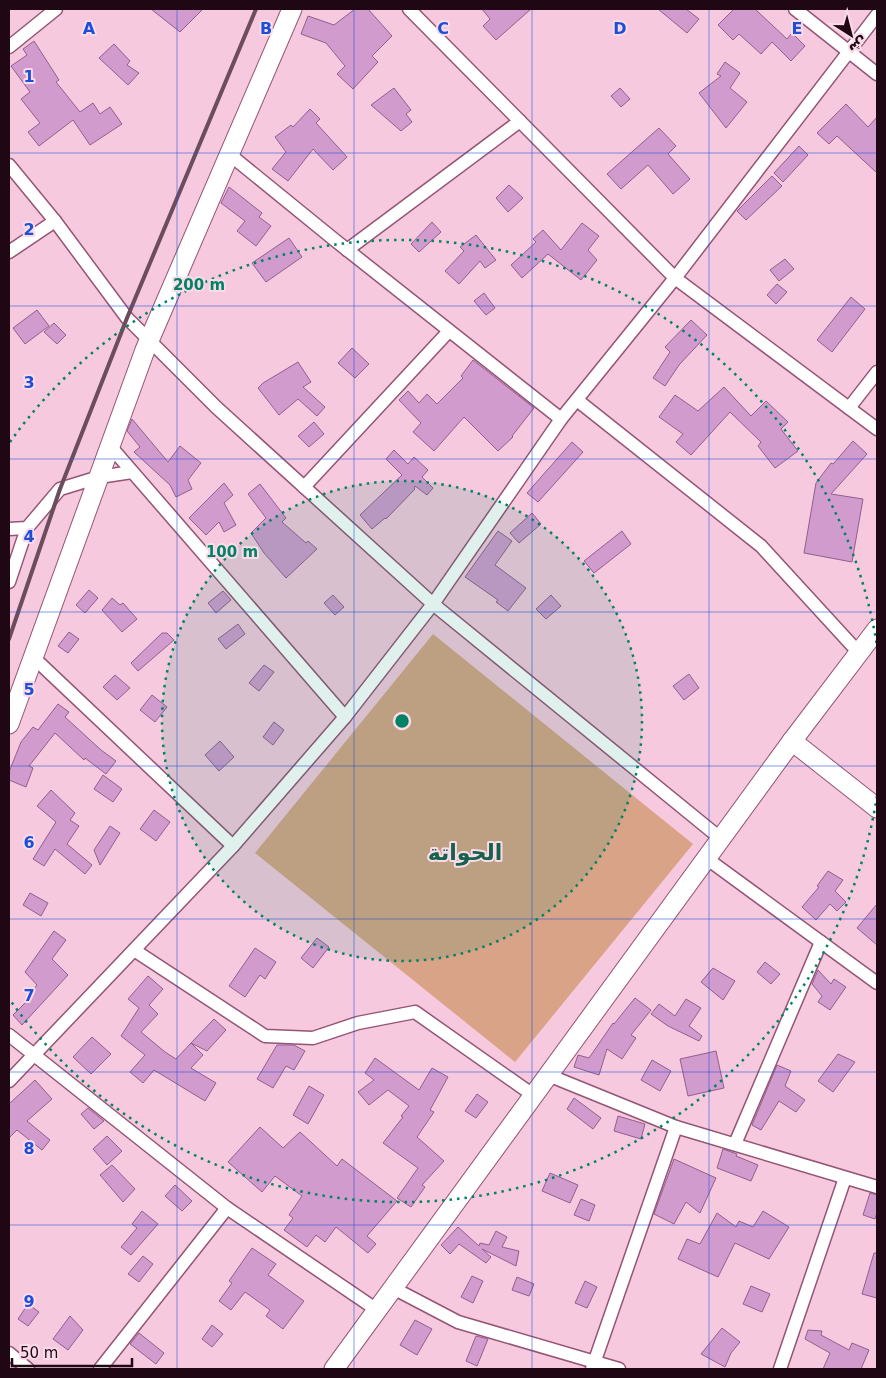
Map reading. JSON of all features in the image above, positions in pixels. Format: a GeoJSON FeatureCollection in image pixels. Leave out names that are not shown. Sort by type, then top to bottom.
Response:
{"type":"FeatureCollection","features":[{"type":"Feature","properties":{"kind":"street"},"geometry":{"type":"LineString","coordinates":[[9,47],[56,9]]}},
{"type":"Feature","properties":{"kind":"street"},"geometry":{"type":"LineString","coordinates":[[9,724],[149,341],[292,9]]}},
{"type":"Feature","properties":{"kind":"street"},"geometry":{"type":"LineString","coordinates":[[409,9],[675,278],[877,430]]}},
{"type":"Feature","properties":{"kind":"street"},"geometry":{"type":"LineString","coordinates":[[795,9],[877,74]]}},
{"type":"Feature","properties":{"kind":"street"},"geometry":{"type":"LineString","coordinates":[[9,1081],[233,846],[345,717],[434,604],[562,419],[675,278],[877,15]]}},
{"type":"Feature","properties":{"kind":"street"},"geometry":{"type":"LineString","coordinates":[[348,250],[520,121]]}},
{"type":"Feature","properties":{"kind":"street"},"geometry":{"type":"LineString","coordinates":[[229,154],[449,331],[562,419]]}},
{"type":"Feature","properties":{"kind":"street"},"geometry":{"type":"LineString","coordinates":[[9,165],[55,221],[127,318],[216,407],[434,604],[720,838]]}},
{"type":"Feature","properties":{"kind":"street"},"geometry":{"type":"LineString","coordinates":[[9,252],[55,221]]}},
{"type":"Feature","properties":{"kind":"street"},"geometry":{"type":"LineString","coordinates":[[304,486],[449,331]]}},
{"type":"Feature","properties":{"kind":"street"},"geometry":{"type":"LineString","coordinates":[[849,408],[877,372]]}},
{"type":"Feature","properties":{"kind":"street"},"geometry":{"type":"LineString","coordinates":[[577,400],[761,546],[859,653]]}},
{"type":"Feature","properties":{"kind":"street"},"geometry":{"type":"LineString","coordinates":[[110,446],[345,717]]}},
{"type":"Feature","properties":{"kind":"street"},"geometry":{"type":"LineString","coordinates":[[9,582],[27,528],[60,489],[99,477],[132,472]]}},
{"type":"Feature","properties":{"kind":"street"},"geometry":{"type":"LineString","coordinates":[[9,528],[27,528]]}},
{"type":"Feature","properties":{"kind":"street"},"geometry":{"type":"LineString","coordinates":[[334,1369],[720,838],[877,629]]}},
{"type":"Feature","properties":{"kind":"street"},"geometry":{"type":"LineString","coordinates":[[33,658],[233,846]]}},
{"type":"Feature","properties":{"kind":"street"},"geometry":{"type":"LineString","coordinates":[[792,741],[877,808]]}},
{"type":"Feature","properties":{"kind":"street"},"geometry":{"type":"LineString","coordinates":[[706,858],[877,983]]}},
{"type":"Feature","properties":{"kind":"street"},"geometry":{"type":"LineString","coordinates":[[735,1144],[820,942]]}},
{"type":"Feature","properties":{"kind":"street"},"geometry":{"type":"LineString","coordinates":[[134,950],[265,1036],[313,1038],[358,1023],[415,1012],[533,1095]]}},
{"type":"Feature","properties":{"kind":"street"},"geometry":{"type":"LineString","coordinates":[[9,1034],[227,1208],[377,1310]]}},
{"type":"Feature","properties":{"kind":"street"},"geometry":{"type":"LineString","coordinates":[[548,1075],[676,1126],[877,1187]]}},
{"type":"Feature","properties":{"kind":"street"},"geometry":{"type":"LineString","coordinates":[[593,1365],[676,1126]]}},
{"type":"Feature","properties":{"kind":"street"},"geometry":{"type":"LineString","coordinates":[[780,1369],[845,1178]]}},
{"type":"Feature","properties":{"kind":"street"},"geometry":{"type":"LineString","coordinates":[[100,1369],[227,1208]]}},
{"type":"Feature","properties":{"kind":"street"},"geometry":{"type":"LineString","coordinates":[[393,1288],[458,1322],[593,1365],[619,1369]]}},
{"type":"Feature","properties":{"kind":"street"},"geometry":{"type":"LineString","coordinates":[[9,1353],[28,1369]]}},
{"type":"Feature","properties":{"kind":"shaded area"},"geometry":{"type":"Polygon","coordinates":[[[433,634],[693,844],[515,1062],[255,853],[433,634]]]}},
{"type":"Feature","properties":{"kind":"building"},"geometry":{"type":"Polygon","coordinates":[[[151,9],[203,9],[180,32],[151,9]]]}},
{"type":"Feature","properties":{"kind":"building"},"geometry":{"type":"Polygon","coordinates":[[[355,9],[368,9],[392,36],[372,56],[378,62],[353,89],[337,74],[345,66],[326,43],[301,34],[308,16],[334,25],[355,9]]]}},
{"type":"Feature","properties":{"kind":"building"},"geometry":{"type":"Polygon","coordinates":[[[482,9],[531,9],[496,40],[483,26],[490,19],[482,9]]]}},
{"type":"Feature","properties":{"kind":"building"},"geometry":{"type":"Polygon","coordinates":[[[658,9],[686,9],[699,19],[687,33],[658,9]]]}},
{"type":"Feature","properties":{"kind":"building"},"geometry":{"type":"Polygon","coordinates":[[[734,9],[755,9],[787,39],[792,33],[805,46],[791,61],[772,42],[761,54],[739,34],[733,40],[718,25],[734,9]]]}},
{"type":"Feature","properties":{"kind":"building"},"geometry":{"type":"Polygon","coordinates":[[[34,41],[59,80],[56,82],[80,112],[93,103],[100,114],[110,107],[122,124],[90,145],[73,120],[39,146],[28,132],[40,123],[21,99],[30,92],[11,66],[27,55],[23,49],[34,41]]]}},
{"type":"Feature","properties":{"kind":"building"},"geometry":{"type":"Polygon","coordinates":[[[114,44],[130,61],[127,65],[139,73],[128,85],[99,58],[114,44]]]}},
{"type":"Feature","properties":{"kind":"building"},"geometry":{"type":"Polygon","coordinates":[[[725,62],[740,73],[730,88],[747,102],[726,128],[699,93],[721,76],[717,74],[725,62]]]}},
{"type":"Feature","properties":{"kind":"building"},"geometry":{"type":"Polygon","coordinates":[[[394,88],[411,110],[406,114],[412,122],[401,131],[371,105],[394,88]]]}},
{"type":"Feature","properties":{"kind":"building"},"geometry":{"type":"Polygon","coordinates":[[[620,88],[630,99],[621,107],[611,96],[620,88]]]}},
{"type":"Feature","properties":{"kind":"building"},"geometry":{"type":"Polygon","coordinates":[[[846,104],[868,127],[877,117],[877,173],[837,136],[829,144],[817,133],[846,104]]]}},
{"type":"Feature","properties":{"kind":"building"},"geometry":{"type":"Polygon","coordinates":[[[310,109],[320,119],[316,123],[347,157],[333,170],[313,149],[288,181],[272,169],[286,152],[275,137],[291,125],[293,127],[310,109]]]}},
{"type":"Feature","properties":{"kind":"building"},"geometry":{"type":"Polygon","coordinates":[[[659,128],[676,146],[668,154],[690,179],[673,194],[648,165],[621,189],[607,174],[659,128]]]}},
{"type":"Feature","properties":{"kind":"building"},"geometry":{"type":"Polygon","coordinates":[[[799,146],[808,155],[783,182],[774,173],[799,146]]]}},
{"type":"Feature","properties":{"kind":"building"},"geometry":{"type":"Polygon","coordinates":[[[772,176],[782,186],[746,220],[737,211],[772,176]]]}},
{"type":"Feature","properties":{"kind":"building"},"geometry":{"type":"Polygon","coordinates":[[[509,185],[523,198],[508,212],[496,198],[509,185]]]}},
{"type":"Feature","properties":{"kind":"building"},"geometry":{"type":"Polygon","coordinates":[[[229,187],[262,213],[259,217],[271,226],[256,246],[237,231],[245,221],[221,203],[229,187]]]}},
{"type":"Feature","properties":{"kind":"building"},"geometry":{"type":"Polygon","coordinates":[[[432,222],[441,232],[419,252],[411,244],[432,222]]]}},
{"type":"Feature","properties":{"kind":"building"},"geometry":{"type":"Polygon","coordinates":[[[582,223],[599,236],[588,250],[597,260],[581,280],[548,254],[522,278],[511,265],[536,242],[533,239],[543,230],[561,250],[582,223]]]}},
{"type":"Feature","properties":{"kind":"building"},"geometry":{"type":"Polygon","coordinates":[[[476,235],[496,260],[485,268],[480,261],[459,284],[445,271],[464,251],[460,247],[476,235]]]}},
{"type":"Feature","properties":{"kind":"building"},"geometry":{"type":"Polygon","coordinates":[[[289,238],[302,257],[266,282],[252,263],[289,238]]]}},
{"type":"Feature","properties":{"kind":"building"},"geometry":{"type":"Polygon","coordinates":[[[785,259],[794,269],[779,281],[770,270],[785,259]]]}},
{"type":"Feature","properties":{"kind":"building"},"geometry":{"type":"Polygon","coordinates":[[[777,284],[787,292],[776,304],[767,295],[777,284]]]}},
{"type":"Feature","properties":{"kind":"building"},"geometry":{"type":"Polygon","coordinates":[[[484,293],[495,308],[486,315],[474,301],[484,293]]]}},
{"type":"Feature","properties":{"kind":"building"},"geometry":{"type":"Polygon","coordinates":[[[851,297],[865,309],[832,352],[817,340],[851,297]]]}},
{"type":"Feature","properties":{"kind":"building"},"geometry":{"type":"Polygon","coordinates":[[[37,310],[49,326],[25,344],[13,328],[37,310]]]}},
{"type":"Feature","properties":{"kind":"building"},"geometry":{"type":"Polygon","coordinates":[[[691,320],[707,335],[679,365],[665,386],[653,378],[670,352],[665,347],[691,320]]]}},
{"type":"Feature","properties":{"kind":"building"},"geometry":{"type":"Polygon","coordinates":[[[54,323],[66,335],[57,344],[44,332],[54,323]]]}},
{"type":"Feature","properties":{"kind":"building"},"geometry":{"type":"Polygon","coordinates":[[[352,348],[369,364],[355,378],[338,363],[352,348]]]}},
{"type":"Feature","properties":{"kind":"building"},"geometry":{"type":"Polygon","coordinates":[[[473,360],[534,408],[513,437],[498,451],[464,417],[434,451],[413,432],[421,423],[399,400],[408,391],[419,403],[427,394],[437,404],[463,378],[461,376],[473,360]]]}},
{"type":"Feature","properties":{"kind":"building"},"geometry":{"type":"Polygon","coordinates":[[[298,362],[311,382],[303,387],[325,407],[317,416],[298,399],[279,415],[258,388],[298,362]]]}},
{"type":"Feature","properties":{"kind":"building"},"geometry":{"type":"Polygon","coordinates":[[[724,387],[751,416],[766,401],[788,422],[781,429],[798,451],[775,468],[758,446],[761,442],[730,412],[691,455],[676,442],[683,434],[659,417],[675,395],[698,411],[724,387]]]}},
{"type":"Feature","properties":{"kind":"building"},"geometry":{"type":"Polygon","coordinates":[[[132,419],[168,462],[180,446],[201,463],[188,480],[192,489],[176,497],[170,485],[134,452],[140,447],[127,431],[132,419]]]}},
{"type":"Feature","properties":{"kind":"building"},"geometry":{"type":"Polygon","coordinates":[[[314,422],[324,434],[309,447],[298,436],[314,422]]]}},
{"type":"Feature","properties":{"kind":"building"},"geometry":{"type":"Polygon","coordinates":[[[853,441],[867,454],[831,494],[863,499],[852,562],[804,553],[816,483],[831,463],[833,464],[853,441]]]}},
{"type":"Feature","properties":{"kind":"building"},"geometry":{"type":"Polygon","coordinates":[[[572,442],[583,452],[538,502],[527,493],[572,442]]]}},
{"type":"Feature","properties":{"kind":"building"},"geometry":{"type":"Polygon","coordinates":[[[394,450],[408,464],[414,457],[428,470],[422,477],[433,488],[427,495],[415,486],[415,489],[386,519],[372,529],[360,515],[402,475],[386,459],[394,450]]]}},
{"type":"Feature","properties":{"kind":"building"},"geometry":{"type":"Polygon","coordinates":[[[224,483],[233,495],[224,503],[236,525],[224,532],[219,522],[206,535],[189,518],[224,483]]]}},
{"type":"Feature","properties":{"kind":"building"},"geometry":{"type":"Polygon","coordinates":[[[260,484],[286,518],[282,522],[306,543],[308,541],[317,549],[286,578],[264,553],[251,533],[266,518],[248,494],[260,484]]]}},
{"type":"Feature","properties":{"kind":"building"},"geometry":{"type":"Polygon","coordinates":[[[532,513],[541,524],[519,543],[510,533],[532,513]]]}},
{"type":"Feature","properties":{"kind":"building"},"geometry":{"type":"Polygon","coordinates":[[[498,531],[512,541],[495,565],[526,588],[508,611],[496,602],[498,600],[465,577],[498,531]]]}},
{"type":"Feature","properties":{"kind":"building"},"geometry":{"type":"Polygon","coordinates":[[[622,531],[631,544],[594,573],[584,561],[622,531]]]}},
{"type":"Feature","properties":{"kind":"building"},"geometry":{"type":"Polygon","coordinates":[[[89,590],[98,598],[85,613],[76,605],[89,590]]]}},
{"type":"Feature","properties":{"kind":"building"},"geometry":{"type":"Polygon","coordinates":[[[223,591],[231,600],[216,613],[208,603],[223,591]]]}},
{"type":"Feature","properties":{"kind":"building"},"geometry":{"type":"Polygon","coordinates":[[[333,595],[344,607],[335,615],[324,603],[333,595]]]}},
{"type":"Feature","properties":{"kind":"building"},"geometry":{"type":"Polygon","coordinates":[[[551,595],[561,606],[546,619],[536,609],[551,595]]]}},
{"type":"Feature","properties":{"kind":"building"},"geometry":{"type":"Polygon","coordinates":[[[112,598],[120,605],[123,603],[137,619],[122,632],[102,610],[112,598]]]}},
{"type":"Feature","properties":{"kind":"building"},"geometry":{"type":"Polygon","coordinates":[[[238,624],[245,634],[226,649],[218,639],[238,624]]]}},
{"type":"Feature","properties":{"kind":"building"},"geometry":{"type":"Polygon","coordinates":[[[69,632],[79,639],[68,653],[58,646],[69,632]]]}},
{"type":"Feature","properties":{"kind":"building"},"geometry":{"type":"Polygon","coordinates":[[[162,633],[167,633],[174,640],[138,671],[131,663],[162,633]]]}},
{"type":"Feature","properties":{"kind":"building"},"geometry":{"type":"Polygon","coordinates":[[[264,665],[274,672],[259,691],[249,683],[264,665]]]}},
{"type":"Feature","properties":{"kind":"building"},"geometry":{"type":"Polygon","coordinates":[[[689,674],[699,688],[684,700],[673,686],[689,674]]]}},
{"type":"Feature","properties":{"kind":"building"},"geometry":{"type":"Polygon","coordinates":[[[115,675],[130,688],[117,700],[103,687],[115,675]]]}},
{"type":"Feature","properties":{"kind":"building"},"geometry":{"type":"Polygon","coordinates":[[[152,695],[167,707],[155,722],[140,710],[152,695]]]}},
{"type":"Feature","properties":{"kind":"building"},"geometry":{"type":"Polygon","coordinates":[[[58,704],[69,712],[65,717],[116,761],[106,774],[85,758],[84,760],[55,733],[29,766],[33,768],[26,787],[9,780],[9,772],[21,742],[33,727],[38,730],[58,704]]]}},
{"type":"Feature","properties":{"kind":"building"},"geometry":{"type":"Polygon","coordinates":[[[274,722],[284,730],[273,745],[263,737],[274,722]]]}},
{"type":"Feature","properties":{"kind":"building"},"geometry":{"type":"Polygon","coordinates":[[[220,741],[234,757],[219,771],[205,755],[220,741]]]}},
{"type":"Feature","properties":{"kind":"building"},"geometry":{"type":"Polygon","coordinates":[[[103,775],[122,789],[113,802],[94,789],[103,775]]]}},
{"type":"Feature","properties":{"kind":"building"},"geometry":{"type":"Polygon","coordinates":[[[51,790],[75,813],[70,820],[79,826],[67,844],[92,865],[85,874],[55,849],[44,866],[33,859],[56,822],[37,806],[51,790]]]}},
{"type":"Feature","properties":{"kind":"building"},"geometry":{"type":"Polygon","coordinates":[[[154,810],[170,822],[156,841],[140,829],[154,810]]]}},
{"type":"Feature","properties":{"kind":"building"},"geometry":{"type":"Polygon","coordinates":[[[110,826],[120,833],[100,865],[94,850],[110,826]]]}},
{"type":"Feature","properties":{"kind":"building"},"geometry":{"type":"Polygon","coordinates":[[[828,871],[843,880],[835,891],[846,902],[837,911],[830,904],[816,920],[802,907],[819,887],[817,886],[828,871]]]}},
{"type":"Feature","properties":{"kind":"building"},"geometry":{"type":"Polygon","coordinates":[[[30,893],[48,903],[41,916],[23,905],[30,893]]]}},
{"type":"Feature","properties":{"kind":"building"},"geometry":{"type":"Polygon","coordinates":[[[877,904],[877,945],[857,928],[877,904]]]}},
{"type":"Feature","properties":{"kind":"building"},"geometry":{"type":"Polygon","coordinates":[[[54,931],[66,940],[52,959],[68,975],[22,1025],[13,1015],[28,1000],[26,998],[37,985],[25,972],[54,931]]]}},
{"type":"Feature","properties":{"kind":"building"},"geometry":{"type":"Polygon","coordinates":[[[317,938],[329,947],[313,968],[301,958],[317,938]]]}},
{"type":"Feature","properties":{"kind":"building"},"geometry":{"type":"Polygon","coordinates":[[[255,948],[276,962],[265,979],[260,975],[245,997],[229,986],[255,948]]]}},
{"type":"Feature","properties":{"kind":"building"},"geometry":{"type":"Polygon","coordinates":[[[765,962],[780,974],[771,984],[757,972],[765,962]]]}},
{"type":"Feature","properties":{"kind":"building"},"geometry":{"type":"Polygon","coordinates":[[[713,968],[735,981],[723,1000],[701,982],[713,968]]]}},
{"type":"Feature","properties":{"kind":"building"},"geometry":{"type":"Polygon","coordinates":[[[818,970],[831,984],[834,979],[846,987],[830,1010],[818,1002],[822,996],[812,984],[818,970]]]}},
{"type":"Feature","properties":{"kind":"building"},"geometry":{"type":"Polygon","coordinates":[[[148,976],[163,989],[149,1005],[158,1014],[141,1032],[176,1059],[191,1043],[203,1055],[191,1068],[216,1083],[205,1101],[154,1070],[143,1083],[130,1072],[145,1055],[121,1036],[139,1008],[128,999],[148,976]]]}},
{"type":"Feature","properties":{"kind":"building"},"geometry":{"type":"Polygon","coordinates":[[[635,998],[651,1010],[631,1035],[636,1038],[622,1059],[607,1049],[599,1075],[574,1067],[578,1055],[589,1058],[613,1023],[635,998]]]}},
{"type":"Feature","properties":{"kind":"building"},"geometry":{"type":"Polygon","coordinates":[[[686,999],[701,1008],[689,1026],[702,1036],[699,1041],[668,1026],[651,1014],[659,1004],[675,1016],[686,999]]]}},
{"type":"Feature","properties":{"kind":"building"},"geometry":{"type":"Polygon","coordinates":[[[214,1019],[226,1030],[207,1051],[191,1043],[214,1019]]]}},
{"type":"Feature","properties":{"kind":"building"},"geometry":{"type":"Polygon","coordinates":[[[92,1037],[111,1054],[91,1074],[73,1057],[92,1037]]]}},
{"type":"Feature","properties":{"kind":"building"},"geometry":{"type":"Polygon","coordinates":[[[277,1045],[294,1045],[305,1051],[294,1070],[286,1066],[273,1088],[257,1079],[277,1045]]]}},
{"type":"Feature","properties":{"kind":"building"},"geometry":{"type":"Polygon","coordinates":[[[716,1051],[724,1088],[688,1096],[680,1059],[716,1051]]]}},
{"type":"Feature","properties":{"kind":"building"},"geometry":{"type":"Polygon","coordinates":[[[838,1054],[855,1062],[833,1092],[818,1081],[838,1054]]]}},
{"type":"Feature","properties":{"kind":"building"},"geometry":{"type":"Polygon","coordinates":[[[375,1058],[419,1090],[432,1068],[448,1077],[430,1110],[434,1112],[417,1137],[444,1161],[422,1185],[425,1187],[411,1207],[397,1198],[418,1168],[383,1143],[409,1106],[388,1090],[369,1105],[358,1092],[374,1080],[365,1073],[375,1058]]]}},
{"type":"Feature","properties":{"kind":"building"},"geometry":{"type":"Polygon","coordinates":[[[652,1060],[671,1071],[660,1091],[641,1080],[652,1060]]]}},
{"type":"Feature","properties":{"kind":"building"},"geometry":{"type":"Polygon","coordinates":[[[777,1065],[791,1071],[785,1086],[805,1100],[796,1112],[779,1101],[761,1130],[752,1125],[777,1065]]]}},
{"type":"Feature","properties":{"kind":"building"},"geometry":{"type":"Polygon","coordinates":[[[35,1080],[52,1099],[27,1121],[50,1140],[42,1150],[17,1130],[9,1138],[9,1104],[35,1080]]]}},
{"type":"Feature","properties":{"kind":"building"},"geometry":{"type":"Polygon","coordinates":[[[309,1086],[324,1095],[308,1124],[293,1115],[309,1086]]]}},
{"type":"Feature","properties":{"kind":"building"},"geometry":{"type":"Polygon","coordinates":[[[477,1094],[488,1102],[476,1118],[465,1111],[477,1094]]]}},
{"type":"Feature","properties":{"kind":"building"},"geometry":{"type":"Polygon","coordinates":[[[574,1098],[601,1118],[593,1129],[567,1109],[574,1098]]]}},
{"type":"Feature","properties":{"kind":"building"},"geometry":{"type":"Polygon","coordinates":[[[88,1108],[104,1121],[94,1129],[81,1114],[88,1108]]]}},
{"type":"Feature","properties":{"kind":"building"},"geometry":{"type":"Polygon","coordinates":[[[618,1116],[645,1124],[641,1139],[614,1131],[618,1116]]]}},
{"type":"Feature","properties":{"kind":"building"},"geometry":{"type":"Polygon","coordinates":[[[260,1127],[283,1148],[300,1132],[337,1166],[342,1159],[397,1201],[367,1236],[376,1244],[368,1253],[336,1227],[325,1242],[316,1235],[307,1247],[284,1230],[293,1218],[289,1215],[302,1196],[275,1176],[262,1192],[228,1162],[260,1127]]]}},
{"type":"Feature","properties":{"kind":"building"},"geometry":{"type":"Polygon","coordinates":[[[107,1136],[122,1151],[107,1165],[93,1149],[107,1136]]]}},
{"type":"Feature","properties":{"kind":"building"},"geometry":{"type":"Polygon","coordinates":[[[723,1149],[758,1165],[751,1181],[717,1168],[723,1149]]]}},
{"type":"Feature","properties":{"kind":"building"},"geometry":{"type":"Polygon","coordinates":[[[674,1159],[716,1178],[700,1213],[686,1202],[674,1224],[654,1214],[674,1159]]]}},
{"type":"Feature","properties":{"kind":"building"},"geometry":{"type":"Polygon","coordinates":[[[112,1165],[135,1189],[123,1202],[100,1175],[112,1165]]]}},
{"type":"Feature","properties":{"kind":"building"},"geometry":{"type":"Polygon","coordinates":[[[550,1173],[578,1185],[570,1203],[542,1191],[550,1173]]]}},
{"type":"Feature","properties":{"kind":"building"},"geometry":{"type":"Polygon","coordinates":[[[175,1185],[192,1201],[182,1211],[165,1196],[175,1185]]]}},
{"type":"Feature","properties":{"kind":"building"},"geometry":{"type":"Polygon","coordinates":[[[870,1193],[877,1195],[875,1219],[863,1215],[870,1193]]]}},
{"type":"Feature","properties":{"kind":"building"},"geometry":{"type":"Polygon","coordinates":[[[581,1199],[595,1205],[589,1221],[574,1215],[581,1199]]]}},
{"type":"Feature","properties":{"kind":"building"},"geometry":{"type":"Polygon","coordinates":[[[142,1211],[158,1224],[131,1255],[121,1247],[137,1228],[132,1224],[142,1211]]]}},
{"type":"Feature","properties":{"kind":"building"},"geometry":{"type":"Polygon","coordinates":[[[763,1211],[789,1227],[769,1259],[735,1243],[718,1277],[678,1259],[687,1239],[700,1244],[717,1213],[736,1227],[739,1221],[753,1227],[763,1211]]]}},
{"type":"Feature","properties":{"kind":"building"},"geometry":{"type":"Polygon","coordinates":[[[458,1227],[479,1246],[480,1243],[489,1245],[496,1231],[507,1237],[502,1247],[519,1251],[516,1266],[482,1249],[491,1257],[486,1263],[459,1244],[450,1254],[441,1245],[458,1227]]]}},
{"type":"Feature","properties":{"kind":"building"},"geometry":{"type":"Polygon","coordinates":[[[252,1248],[276,1264],[268,1275],[304,1301],[283,1329],[266,1316],[270,1310],[245,1292],[231,1310],[219,1301],[232,1283],[229,1281],[252,1248]]]}},
{"type":"Feature","properties":{"kind":"building"},"geometry":{"type":"Polygon","coordinates":[[[874,1253],[877,1253],[877,1298],[862,1294],[874,1253]]]}},
{"type":"Feature","properties":{"kind":"building"},"geometry":{"type":"Polygon","coordinates":[[[143,1256],[153,1264],[139,1282],[128,1274],[143,1256]]]}},
{"type":"Feature","properties":{"kind":"building"},"geometry":{"type":"Polygon","coordinates":[[[472,1276],[483,1281],[473,1303],[461,1297],[472,1276]]]}},
{"type":"Feature","properties":{"kind":"building"},"geometry":{"type":"Polygon","coordinates":[[[517,1277],[534,1284],[529,1296],[512,1290],[517,1277]]]}},
{"type":"Feature","properties":{"kind":"building"},"geometry":{"type":"Polygon","coordinates":[[[585,1281],[597,1287],[587,1308],[575,1303],[585,1281]]]}},
{"type":"Feature","properties":{"kind":"building"},"geometry":{"type":"Polygon","coordinates":[[[751,1286],[770,1294],[762,1312],[743,1304],[751,1286]]]}},
{"type":"Feature","properties":{"kind":"building"},"geometry":{"type":"Polygon","coordinates":[[[28,1304],[39,1312],[28,1326],[18,1319],[28,1304]]]}},
{"type":"Feature","properties":{"kind":"building"},"geometry":{"type":"Polygon","coordinates":[[[70,1316],[83,1330],[68,1350],[53,1339],[70,1316]]]}},
{"type":"Feature","properties":{"kind":"building"},"geometry":{"type":"Polygon","coordinates":[[[415,1320],[432,1329],[417,1355],[400,1345],[415,1320]]]}},
{"type":"Feature","properties":{"kind":"building"},"geometry":{"type":"Polygon","coordinates":[[[212,1325],[223,1334],[212,1347],[202,1339],[212,1325]]]}},
{"type":"Feature","properties":{"kind":"building"},"geometry":{"type":"Polygon","coordinates":[[[722,1328],[740,1342],[731,1353],[725,1367],[701,1354],[722,1328]]]}},
{"type":"Feature","properties":{"kind":"building"},"geometry":{"type":"Polygon","coordinates":[[[808,1330],[822,1331],[821,1335],[849,1350],[852,1343],[869,1350],[861,1369],[823,1369],[830,1353],[805,1339],[808,1330]]]}},
{"type":"Feature","properties":{"kind":"building"},"geometry":{"type":"Polygon","coordinates":[[[139,1333],[164,1353],[156,1364],[130,1344],[139,1333]]]}},
{"type":"Feature","properties":{"kind":"building"},"geometry":{"type":"Polygon","coordinates":[[[476,1336],[488,1339],[477,1366],[466,1361],[476,1336]]]}},
{"type":"Feature","properties":{"kind":"railway"},"geometry":{"type":"LineString","coordinates":[[9,639],[60,489],[127,318],[256,9]]}},
{"type":"Feature","properties":{"kind":"district","name":"الحواتة"},"geometry":{"type":"Point","coordinates":[465,852]}}]}
